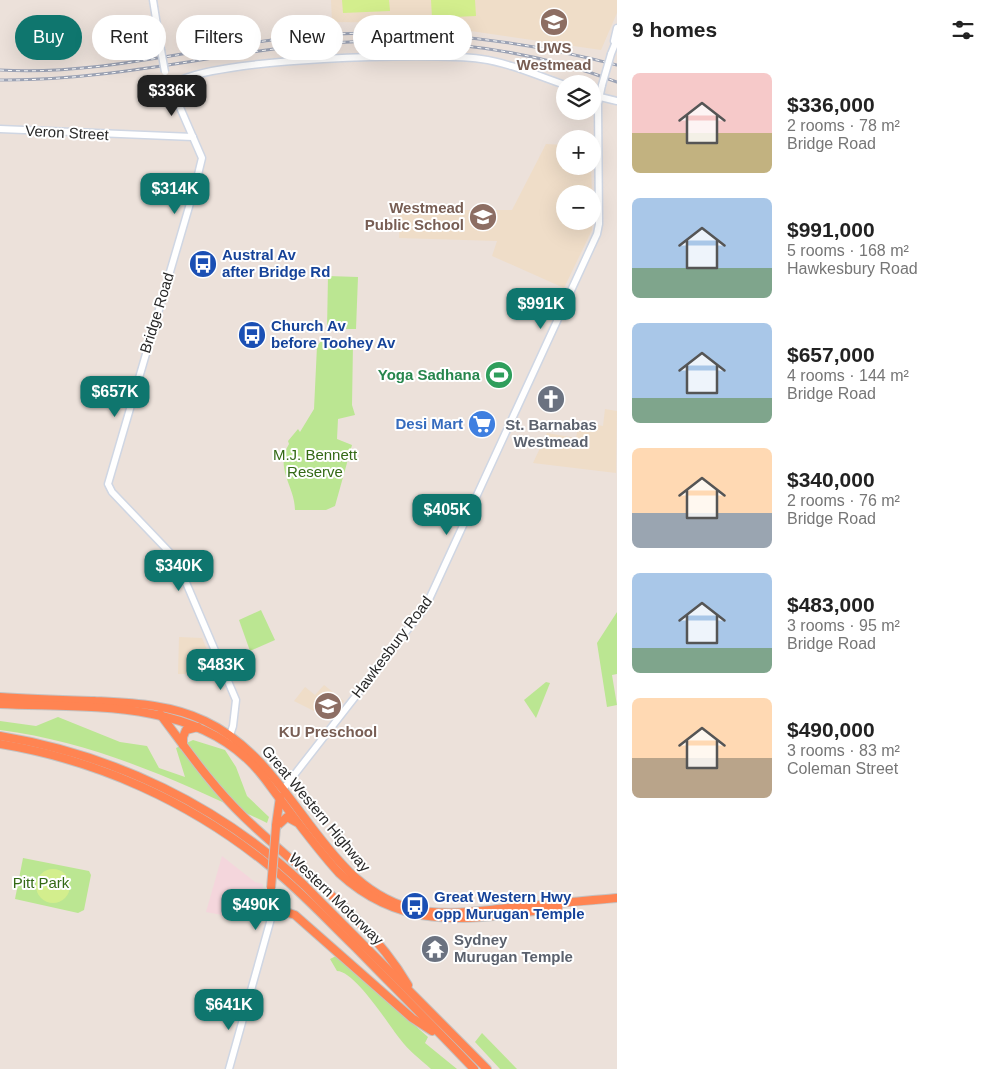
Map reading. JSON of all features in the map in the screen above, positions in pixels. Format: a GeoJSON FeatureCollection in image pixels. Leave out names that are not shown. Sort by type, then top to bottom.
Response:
{"type":"FeatureCollection","features":[{"type":"Feature","properties":{"kind":"highway","name":"Great Western Highway"},"geometry":{"type":"LineString","coordinates":[[0,697],[126,703],[176,710],[205,721],[261,762],[284,788],[349,872],[375,892],[410,908],[454,913],[617,898]]}},
{"type":"Feature","properties":{"kind":"highway"},"geometry":{"type":"LineString","coordinates":[[126,703],[150,708],[161,715],[184,747],[230,803],[310,874],[382,948],[395,963],[414,995]]}},
{"type":"Feature","properties":{"kind":"highway","name":"Great Western Highway"},"geometry":{"type":"LineString","coordinates":[[0,704],[135,711],[161,715],[198,726],[230,739],[254,765],[329,861],[352,884],[379,902],[417,916],[451,919],[617,902]]}},
{"type":"Feature","properties":{"kind":"highway"},"geometry":{"type":"LineString","coordinates":[[184,747],[184,733],[198,726]]}},
{"type":"Feature","properties":{"kind":"highway","name":"Western Motorway"},"geometry":{"type":"LineString","coordinates":[[0,736],[55,747],[111,765],[161,786],[220,819],[260,847],[293,874],[487,1069]]}},
{"type":"Feature","properties":{"kind":"highway","name":"Western Motorway"},"geometry":{"type":"LineString","coordinates":[[0,744],[59,757],[117,776],[168,799],[225,832],[291,884],[474,1069]]}},
{"type":"Feature","properties":{"kind":"highway"},"geometry":{"type":"LineString","coordinates":[[273,912],[271,888],[276,827],[279,798],[284,788]]}},
{"type":"Feature","properties":{"kind":"highway"},"geometry":{"type":"LineString","coordinates":[[276,827],[282,820],[288,817],[306,832]]}},
{"type":"Feature","properties":{"kind":"highway"},"geometry":{"type":"LineString","coordinates":[[271,888],[278,904],[271,903],[273,912]]}},
{"type":"Feature","properties":{"kind":"highway"},"geometry":{"type":"LineString","coordinates":[[273,912],[286,912],[295,915],[412,1018],[445,1039]]}},
{"type":"Feature","properties":{"kind":"street"},"geometry":{"type":"LineString","coordinates":[[153,0],[165,72],[172,84],[193,137]]}},
{"type":"Feature","properties":{"kind":"street","name":"Hawkesbury Road"},"geometry":{"type":"LineString","coordinates":[[601,86],[616,40],[617,28]]}},
{"type":"Feature","properties":{"kind":"street"},"geometry":{"type":"LineString","coordinates":[[172,84],[186,78],[249,65],[409,57],[482,59],[556,82]]}},
{"type":"Feature","properties":{"kind":"street"},"geometry":{"type":"LineString","coordinates":[[601,97],[617,101]]}},
{"type":"Feature","properties":{"kind":"street","name":"Hawkesbury Road"},"geometry":{"type":"LineString","coordinates":[[284,788],[426,606],[596,234],[599,224],[597,120]]}},
{"type":"Feature","properties":{"kind":"street","name":"Veron Street"},"geometry":{"type":"LineString","coordinates":[[0,129],[193,137]]}},
{"type":"Feature","properties":{"kind":"street","name":"Bridge Road"},"geometry":{"type":"LineString","coordinates":[[193,137],[202,158],[194,191],[188,194],[191,200],[108,484],[112,492],[176,559],[235,697],[236,706],[230,739]]}},
{"type":"Feature","properties":{"kind":"street"},"geometry":{"type":"LineString","coordinates":[[229,1069],[273,912]]}},
{"type":"Feature","properties":{"kind":"shaded area","name":"UWS Westmead"},"geometry":{"type":"Polygon","coordinates":[[[331,0],[617,0],[617,13],[601,50],[472,31],[472,15],[353,15],[353,22],[343,22],[343,15],[332,15],[331,0]]]}},
{"type":"Feature","properties":{"kind":"shaded area","name":"Westmead Public School"},"geometry":{"type":"Polygon","coordinates":[[[546,144],[556,145],[556,175],[591,175],[592,185],[556,185],[556,230],[592,230],[564,288],[492,256],[497,241],[399,238],[400,210],[512,210],[546,144]]]}},
{"type":"Feature","properties":{"kind":"shaded area"},"geometry":{"type":"Polygon","coordinates":[[[605,409],[617,411],[616,473],[533,463],[547,433],[576,438],[579,422],[603,426],[605,409]]]}},
{"type":"Feature","properties":{"kind":"shaded area"},"geometry":{"type":"Polygon","coordinates":[[[179,637],[202,638],[218,675],[178,674],[179,637]]]}},
{"type":"Feature","properties":{"kind":"shaded area"},"geometry":{"type":"Polygon","coordinates":[[[324,685],[344,701],[330,719],[294,701],[305,687],[315,695],[324,685]]]}},
{"type":"Feature","properties":{"kind":"shaded area"},"geometry":{"type":"Polygon","coordinates":[[[222,856],[255,882],[263,884],[259,922],[206,912],[222,856]]]}},
{"type":"Feature","properties":{"kind":"green space"},"geometry":{"type":"Polygon","coordinates":[[[342,0],[389,0],[390,11],[343,13],[342,0]]]}},
{"type":"Feature","properties":{"kind":"green space"},"geometry":{"type":"Polygon","coordinates":[[[431,0],[475,0],[476,16],[432,15],[431,0]]]}},
{"type":"Feature","properties":{"kind":"green space"},"geometry":{"type":"Polygon","coordinates":[[[328,276],[358,277],[356,329],[327,329],[328,276]]]}},
{"type":"Feature","properties":{"kind":"green space","name":"M.J. Bennett Reserve"},"geometry":{"type":"Polygon","coordinates":[[[322,340],[349,341],[353,344],[352,405],[355,415],[338,419],[337,439],[352,445],[335,506],[326,510],[295,510],[292,493],[284,469],[285,453],[289,444],[288,441],[298,429],[300,432],[314,409],[317,346],[322,340]]]}},
{"type":"Feature","properties":{"kind":"green space"},"geometry":{"type":"Polygon","coordinates":[[[261,610],[275,640],[250,651],[239,620],[261,610]]]}},
{"type":"Feature","properties":{"kind":"green space"},"geometry":{"type":"Polygon","coordinates":[[[617,612],[617,674],[612,675],[617,705],[607,707],[597,643],[617,612]]]}},
{"type":"Feature","properties":{"kind":"green space"},"geometry":{"type":"Polygon","coordinates":[[[546,682],[550,683],[536,718],[524,700],[546,682]]]}},
{"type":"Feature","properties":{"kind":"green space"},"geometry":{"type":"Polygon","coordinates":[[[58,717],[120,742],[147,746],[159,768],[185,777],[176,748],[193,740],[225,750],[236,767],[247,796],[269,817],[267,823],[170,779],[104,754],[70,744],[0,730],[0,721],[36,726],[58,717]]]}},
{"type":"Feature","properties":{"kind":"green space","name":"Pitt Park"},"geometry":{"type":"Polygon","coordinates":[[[23,858],[89,871],[91,875],[84,910],[78,913],[15,899],[23,858]]]}},
{"type":"Feature","properties":{"kind":"green space"},"geometry":{"type":"Polygon","coordinates":[[[53,869],[65,874],[70,886],[65,898],[53,903],[41,898],[36,886],[41,874],[53,869]]]}},
{"type":"Feature","properties":{"kind":"green space"},"geometry":{"type":"Polygon","coordinates":[[[336,956],[428,1037],[425,1043],[457,1069],[431,1069],[410,1051],[362,989],[344,973],[337,971],[330,959],[336,956]]]}},
{"type":"Feature","properties":{"kind":"green space"},"geometry":{"type":"Polygon","coordinates":[[[482,1033],[517,1069],[500,1069],[475,1042],[482,1033]]]}},
{"type":"Feature","properties":{"kind":"railway"},"geometry":{"type":"LineString","coordinates":[[0,70],[75,69],[149,60],[297,37],[378,33],[418,34],[498,41],[617,65]]}},
{"type":"Feature","properties":{"kind":"railway"},"geometry":{"type":"LineString","coordinates":[[0,80],[75,77],[297,46],[377,41],[459,45],[500,51],[579,69],[617,82]]}},
{"type":"Feature","properties":{"kind":"place","name":"UWS Westmead"},"geometry":{"type":"Point","coordinates":[554,22]}},
{"type":"Feature","properties":{"kind":"place","name":"Westmead Public School"},"geometry":{"type":"Point","coordinates":[483,217]}},
{"type":"Feature","properties":{"kind":"place","name":"Austral Av after Bridge Rd"},"geometry":{"type":"Point","coordinates":[203,264]}},
{"type":"Feature","properties":{"kind":"place","name":"Church Av before Toohey Av"},"geometry":{"type":"Point","coordinates":[252,335]}},
{"type":"Feature","properties":{"kind":"place","name":"Yoga Sadhana"},"geometry":{"type":"Point","coordinates":[499,375]}},
{"type":"Feature","properties":{"kind":"place","name":"St. Barnabas Westmead"},"geometry":{"type":"Point","coordinates":[551,399]}},
{"type":"Feature","properties":{"kind":"place","name":"Desi Mart"},"geometry":{"type":"Point","coordinates":[482,424]}},
{"type":"Feature","properties":{"kind":"place","name":"KU Preschool"},"geometry":{"type":"Point","coordinates":[328,706]}},
{"type":"Feature","properties":{"kind":"place","name":"Great Western Hwy opp Murugan Temple"},"geometry":{"type":"Point","coordinates":[415,906]}},
{"type":"Feature","properties":{"kind":"place","name":"Sydney Murugan Temple"},"geometry":{"type":"Point","coordinates":[435,949]}}]}
